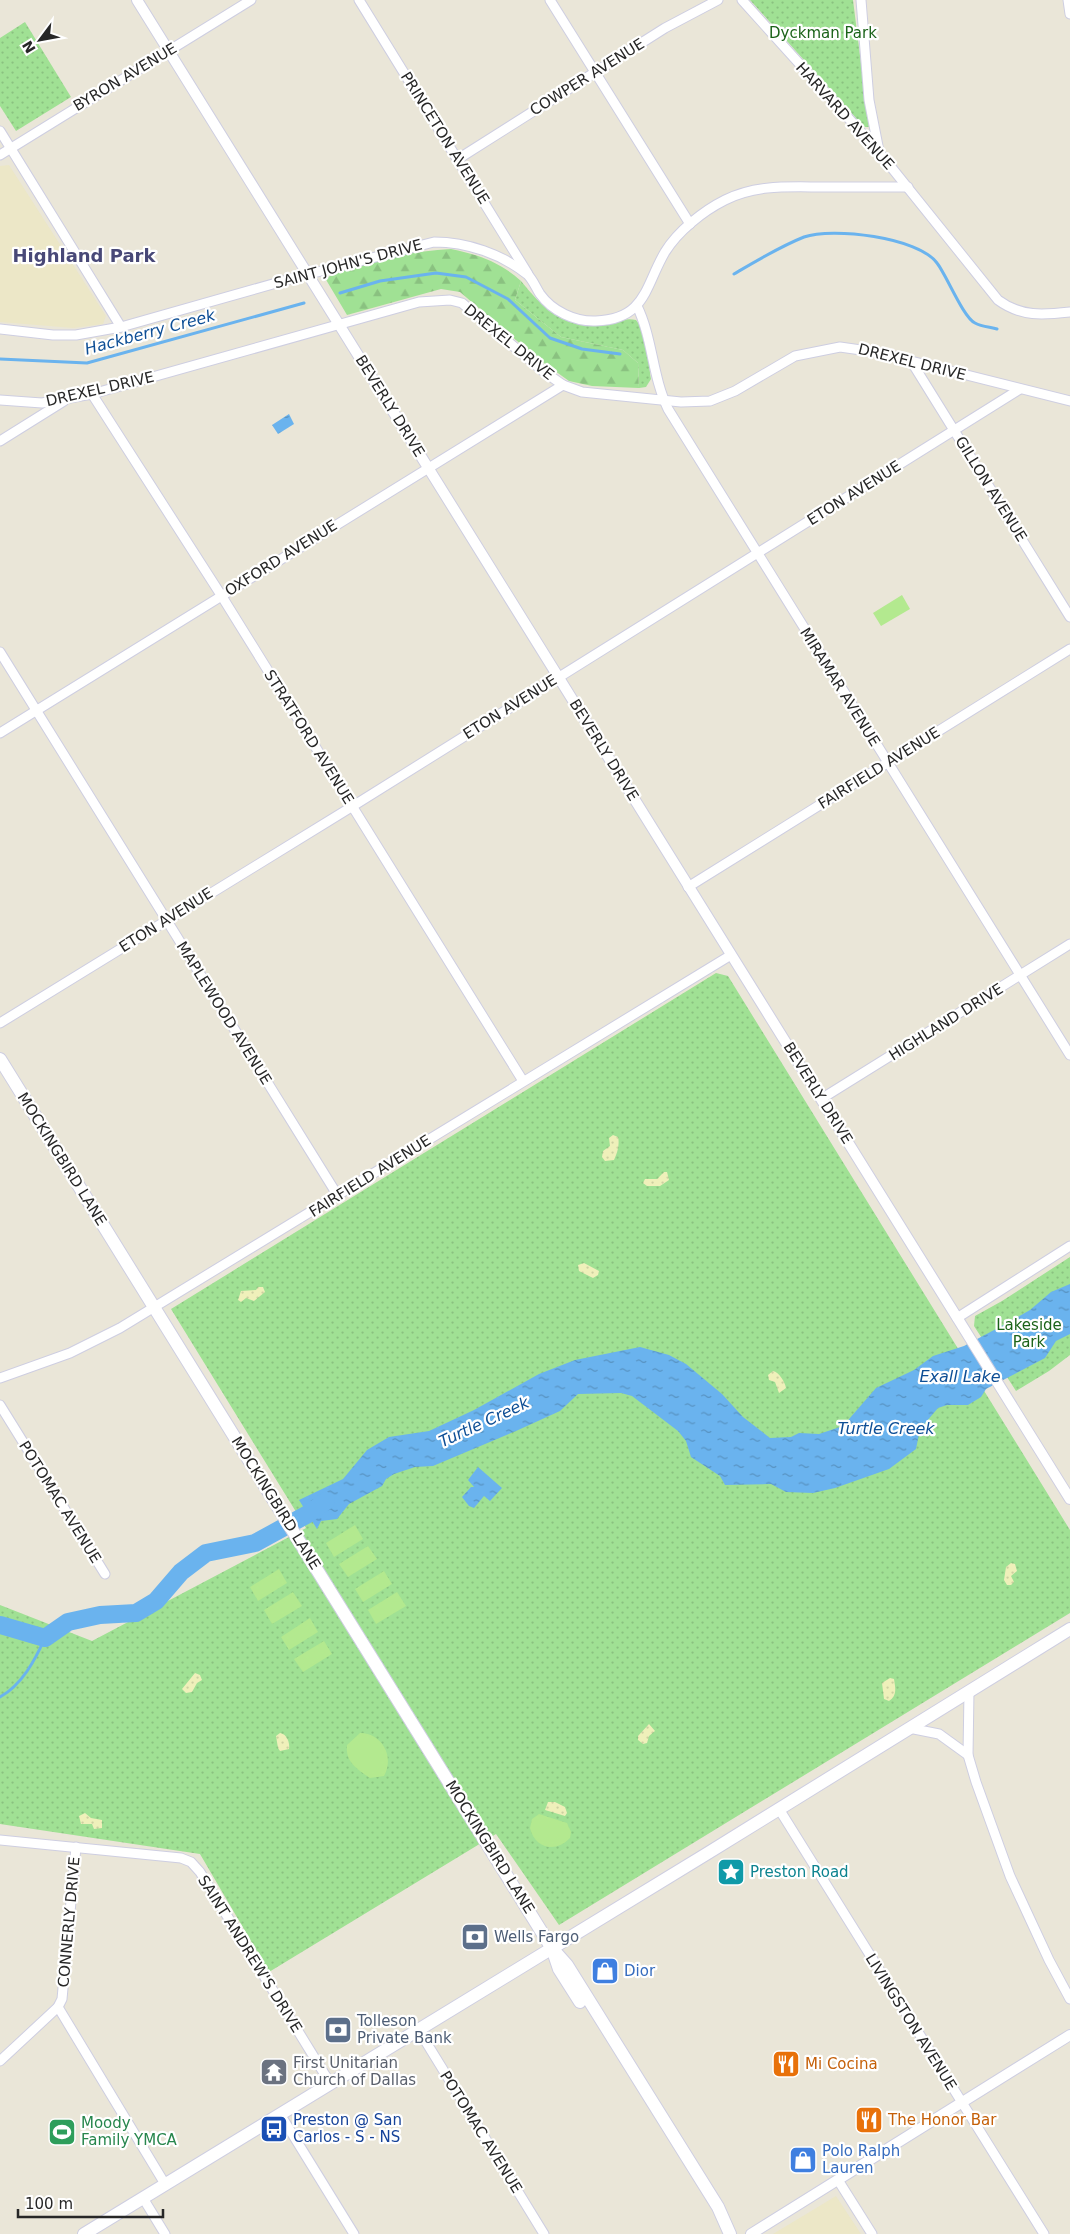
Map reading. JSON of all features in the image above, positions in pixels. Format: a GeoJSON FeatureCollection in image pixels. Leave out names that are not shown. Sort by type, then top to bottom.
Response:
{"type":"FeatureCollection","features":[{"type":"Feature","properties":{"kind":"main road","name":"MOCKINGBIRD LANE"},"geometry":{"type":"LineString","coordinates":[[0,1059],[551,1947],[559,1970],[625,2067],[729,2234]]}},
{"type":"Feature","properties":{"kind":"main road"},"geometry":{"type":"LineString","coordinates":[[84,2234],[779,1809],[1070,1628]]}},
{"type":"Feature","properties":{"kind":"street","name":"BEVERLY DRIVE"},"geometry":{"type":"LineString","coordinates":[[137,0],[1070,1499]]}},
{"type":"Feature","properties":{"kind":"street","name":"BYRON AVENUE"},"geometry":{"type":"LineString","coordinates":[[0,155],[251,0]]}},
{"type":"Feature","properties":{"kind":"street","name":"PRINCETON AVENUE"},"geometry":{"type":"LineString","coordinates":[[359,0],[530,276]]}},
{"type":"Feature","properties":{"kind":"street"},"geometry":{"type":"LineString","coordinates":[[550,0],[690,224]]}},
{"type":"Feature","properties":{"kind":"street","name":"COWPER AVENUE"},"geometry":{"type":"LineString","coordinates":[[458,158],[688,14],[718,0]]}},
{"type":"Feature","properties":{"kind":"street","name":"HARVARD AVENUE"},"geometry":{"type":"LineString","coordinates":[[742,0],[879,152],[908,188]]}},
{"type":"Feature","properties":{"kind":"street"},"geometry":{"type":"LineString","coordinates":[[861,0],[869,100],[879,152]]}},
{"type":"Feature","properties":{"kind":"street"},"geometry":{"type":"LineString","coordinates":[[1068,0],[1070,14]]}},
{"type":"Feature","properties":{"kind":"street"},"geometry":{"type":"LineString","coordinates":[[0,131],[121,327]]}},
{"type":"Feature","properties":{"kind":"street"},"geometry":{"type":"LineString","coordinates":[[637,306],[666,252],[690,224],[724,200],[764,187],[908,188],[987,287],[1007,306],[1022,313],[1038,315],[1070,312]]}},
{"type":"Feature","properties":{"kind":"street","name":"SAINT JOHN'S DRIVE"},"geometry":{"type":"LineString","coordinates":[[0,329],[61,335],[121,327],[416,245],[449,242],[488,252],[530,276],[550,305],[573,317],[596,321],[611,318],[637,306]]}},
{"type":"Feature","properties":{"kind":"street","name":"DREXEL DRIVE"},"geometry":{"type":"LineString","coordinates":[[0,400],[42,403],[66,400],[419,302],[450,300],[462,304],[477,315],[563,385],[582,392],[682,402],[710,401],[736,391],[795,356],[819,350],[853,348],[1070,401]]}},
{"type":"Feature","properties":{"kind":"street","name":"MIRAMAR AVENUE"},"geometry":{"type":"LineString","coordinates":[[637,306],[643,319],[663,399],[757,554],[1070,1055]]}},
{"type":"Feature","properties":{"kind":"street","name":"GILLON AVENUE"},"geometry":{"type":"LineString","coordinates":[[911,361],[1070,617]]}},
{"type":"Feature","properties":{"kind":"street","name":"OXFORD AVENUE"},"geometry":{"type":"LineString","coordinates":[[0,733],[563,385]]}},
{"type":"Feature","properties":{"kind":"street","name":"ETON AVENUE"},"geometry":{"type":"LineString","coordinates":[[0,1023],[353,806],[1020,390]]}},
{"type":"Feature","properties":{"kind":"street","name":"STRATFORD AVENUE"},"geometry":{"type":"LineString","coordinates":[[92,394],[221,595],[523,1082]]}},
{"type":"Feature","properties":{"kind":"street"},"geometry":{"type":"LineString","coordinates":[[0,441],[66,400]]}},
{"type":"Feature","properties":{"kind":"street","name":"FAIRFIELD AVENUE"},"geometry":{"type":"LineString","coordinates":[[688,887],[1070,649]]}},
{"type":"Feature","properties":{"kind":"street","name":"MAPLEWOOD AVENUE"},"geometry":{"type":"LineString","coordinates":[[0,652],[338,1196]]}},
{"type":"Feature","properties":{"kind":"street","name":"HIGHLAND DRIVE"},"geometry":{"type":"LineString","coordinates":[[821,1099],[1070,944]]}},
{"type":"Feature","properties":{"kind":"street","name":"FAIRFIELD AVENUE"},"geometry":{"type":"LineString","coordinates":[[0,1378],[22,1372],[90,1344],[155,1307],[731,955]]}},
{"type":"Feature","properties":{"kind":"street"},"geometry":{"type":"LineString","coordinates":[[957,1318],[1070,1246]]}},
{"type":"Feature","properties":{"kind":"street","name":"POTOMAC AVENUE"},"geometry":{"type":"LineString","coordinates":[[0,1405],[105,1574]]}},
{"type":"Feature","properties":{"kind":"street"},"geometry":{"type":"LineString","coordinates":[[969,1691],[968,1755],[1010,1876],[1048,1960],[1070,1999]]}},
{"type":"Feature","properties":{"kind":"street"},"geometry":{"type":"LineString","coordinates":[[909,1728],[938,1734],[968,1755]]}},
{"type":"Feature","properties":{"kind":"street","name":"LIVINGSTON AVENUE"},"geometry":{"type":"LineString","coordinates":[[779,1809],[1044,2234]]}},
{"type":"Feature","properties":{"kind":"street","name":"SAINT ANDREW'S DRIVE"},"geometry":{"type":"LineString","coordinates":[[0,1840],[181,1858],[191,1862],[205,1880],[330,2083]]}},
{"type":"Feature","properties":{"kind":"street","name":"CONNERLY DRIVE"},"geometry":{"type":"LineString","coordinates":[[0,2061],[58,2007],[62,1999],[76,1847]]}},
{"type":"Feature","properties":{"kind":"street"},"geometry":{"type":"LineString","coordinates":[[58,2007],[165,2184]]}},
{"type":"Feature","properties":{"kind":"street","name":"POTOMAC AVENUE"},"geometry":{"type":"LineString","coordinates":[[418,2029],[544,2234]]}},
{"type":"Feature","properties":{"kind":"street"},"geometry":{"type":"LineString","coordinates":[[751,2234],[1070,2034]]}},
{"type":"Feature","properties":{"kind":"street"},"geometry":{"type":"LineString","coordinates":[[280,2114],[354,2234]]}},
{"type":"Feature","properties":{"kind":"street"},"geometry":{"type":"LineString","coordinates":[[838,2180],[872,2234]]}},
{"type":"Feature","properties":{"kind":"street"},"geometry":{"type":"LineString","coordinates":[[143,2198],[165,2234]]}},
{"type":"Feature","properties":{"kind":"shaded area"},"geometry":{"type":"Polygon","coordinates":[[[9,165],[106,316],[103,324],[73,328],[0,322],[0,166],[9,165]]]}},
{"type":"Feature","properties":{"kind":"shaded area"},"geometry":{"type":"Polygon","coordinates":[[[836,2196],[861,2234],[773,2234],[836,2196]]]}},
{"type":"Feature","properties":{"kind":"green space","name":"Dyckman Park"},"geometry":{"type":"Polygon","coordinates":[[[750,0],[853,0],[869,127],[864,127],[750,0]]]}},
{"type":"Feature","properties":{"kind":"green space"},"geometry":{"type":"Polygon","coordinates":[[[25,22],[71,97],[16,131],[0,106],[0,38],[25,22]]]}},
{"type":"Feature","properties":{"kind":"green space"},"geometry":{"type":"Polygon","coordinates":[[[451,249],[489,260],[513,274],[521,281],[515,300],[561,337],[623,350],[638,363],[639,388],[592,386],[569,381],[537,358],[460,292],[441,289],[347,315],[325,278],[387,258],[451,249]]]}},
{"type":"Feature","properties":{"kind":"green space"},"geometry":{"type":"Polygon","coordinates":[[[521,281],[546,308],[565,320],[588,325],[602,325],[627,319],[636,320],[643,333],[648,356],[651,379],[646,387],[639,388],[638,363],[623,350],[561,337],[515,300],[521,281]]]}},
{"type":"Feature","properties":{"kind":"green space"},"geometry":{"type":"Polygon","coordinates":[[[902,595],[910,609],[881,626],[873,613],[902,595]]]}},
{"type":"Feature","properties":{"kind":"green space"},"geometry":{"type":"Polygon","coordinates":[[[716,973],[728,976],[1070,1530],[1070,1613],[559,1925],[496,1834],[269,1972],[200,1854],[0,1824],[0,1605],[92,1641],[306,1528],[171,1309],[716,973]]]}},
{"type":"Feature","properties":{"kind":"green space","name":"Lakeside Park"},"geometry":{"type":"Polygon","coordinates":[[[1070,1257],[1070,1355],[1049,1371],[1016,1391],[974,1326],[975,1316],[1002,1301],[1070,1257]]]}},
{"type":"Feature","properties":{"kind":"green space"},"geometry":{"type":"Polygon","coordinates":[[[355,1525],[363,1539],[334,1557],[326,1543],[355,1525]]]}},
{"type":"Feature","properties":{"kind":"green space"},"geometry":{"type":"Polygon","coordinates":[[[368,1546],[377,1559],[348,1577],[339,1564],[368,1546]]]}},
{"type":"Feature","properties":{"kind":"green space"},"geometry":{"type":"Polygon","coordinates":[[[279,1569],[287,1583],[258,1601],[250,1587],[279,1569]]]}},
{"type":"Feature","properties":{"kind":"green space"},"geometry":{"type":"Polygon","coordinates":[[[384,1571],[392,1584],[363,1602],[355,1589],[384,1571]]]}},
{"type":"Feature","properties":{"kind":"green space"},"geometry":{"type":"Polygon","coordinates":[[[293,1592],[302,1606],[272,1624],[264,1610],[293,1592]]]}},
{"type":"Feature","properties":{"kind":"green space"},"geometry":{"type":"Polygon","coordinates":[[[397,1592],[406,1606],[376,1624],[368,1610],[397,1592]]]}},
{"type":"Feature","properties":{"kind":"green space"},"geometry":{"type":"Polygon","coordinates":[[[310,1618],[318,1632],[289,1650],[281,1637],[310,1618]]]}},
{"type":"Feature","properties":{"kind":"green space"},"geometry":{"type":"Polygon","coordinates":[[[324,1641],[332,1654],[303,1672],[294,1659],[324,1641]]]}},
{"type":"Feature","properties":{"kind":"green space"},"geometry":{"type":"Polygon","coordinates":[[[360,1733],[375,1737],[384,1747],[388,1761],[384,1776],[370,1778],[350,1761],[347,1745],[360,1733]]]}},
{"type":"Feature","properties":{"kind":"green space"},"geometry":{"type":"Polygon","coordinates":[[[539,1814],[567,1823],[571,1832],[570,1838],[559,1846],[553,1847],[536,1841],[530,1828],[532,1819],[539,1814]]]}},
{"type":"Feature","properties":{"kind":"sand"},"geometry":{"type":"Polygon","coordinates":[[[613,1135],[618,1137],[617,1152],[614,1160],[605,1161],[602,1157],[603,1151],[610,1146],[609,1138],[613,1135]]]}},
{"type":"Feature","properties":{"kind":"sand"},"geometry":{"type":"Polygon","coordinates":[[[664,1172],[667,1172],[669,1180],[660,1186],[647,1186],[643,1183],[645,1179],[657,1179],[664,1172]]]}},
{"type":"Feature","properties":{"kind":"sand"},"geometry":{"type":"Polygon","coordinates":[[[584,1263],[599,1271],[598,1275],[593,1278],[579,1271],[578,1265],[584,1263]]]}},
{"type":"Feature","properties":{"kind":"sand"},"geometry":{"type":"Polygon","coordinates":[[[258,1287],[263,1287],[265,1292],[254,1301],[246,1298],[241,1302],[238,1300],[241,1291],[256,1290],[258,1287]]]}},
{"type":"Feature","properties":{"kind":"sand"},"geometry":{"type":"Polygon","coordinates":[[[773,1371],[783,1380],[786,1388],[779,1393],[775,1382],[769,1380],[768,1375],[773,1371]]]}},
{"type":"Feature","properties":{"kind":"sand"},"geometry":{"type":"Polygon","coordinates":[[[1011,1563],[1015,1564],[1017,1571],[1011,1576],[1014,1582],[1011,1585],[1007,1585],[1004,1580],[1006,1567],[1011,1563]]]}},
{"type":"Feature","properties":{"kind":"sand"},"geometry":{"type":"Polygon","coordinates":[[[195,1673],[200,1675],[202,1680],[197,1683],[192,1692],[186,1693],[182,1689],[195,1673]]]}},
{"type":"Feature","properties":{"kind":"sand"},"geometry":{"type":"Polygon","coordinates":[[[890,1678],[894,1679],[895,1691],[894,1696],[889,1701],[884,1699],[882,1683],[890,1678]]]}},
{"type":"Feature","properties":{"kind":"sand"},"geometry":{"type":"Polygon","coordinates":[[[649,1724],[655,1731],[649,1736],[647,1743],[643,1744],[638,1740],[638,1736],[649,1724]]]}},
{"type":"Feature","properties":{"kind":"sand"},"geometry":{"type":"Polygon","coordinates":[[[280,1733],[288,1739],[289,1749],[280,1751],[278,1748],[276,1736],[280,1733]]]}},
{"type":"Feature","properties":{"kind":"sand"},"geometry":{"type":"Polygon","coordinates":[[[548,1802],[555,1802],[565,1807],[567,1813],[565,1816],[545,1810],[548,1802]]]}},
{"type":"Feature","properties":{"kind":"sand"},"geometry":{"type":"Polygon","coordinates":[[[85,1813],[91,1818],[102,1820],[102,1828],[94,1829],[92,1824],[81,1824],[79,1816],[85,1813]]]}},
{"type":"Feature","properties":{"kind":"water"},"geometry":{"type":"Polygon","coordinates":[[[289,414],[294,424],[278,434],[272,425],[289,414]]]}},
{"type":"Feature","properties":{"kind":"water","name":"Turtle Creek"},"geometry":{"type":"Polygon","coordinates":[[[1070,1284],[1070,1334],[1056,1341],[1045,1358],[986,1389],[981,1397],[968,1405],[947,1405],[938,1408],[920,1429],[916,1449],[889,1469],[835,1488],[813,1493],[786,1492],[771,1484],[725,1485],[720,1476],[691,1457],[686,1441],[678,1431],[632,1396],[621,1393],[578,1394],[560,1411],[516,1431],[433,1466],[415,1467],[394,1474],[386,1479],[382,1486],[349,1504],[337,1519],[321,1521],[317,1529],[299,1500],[343,1479],[367,1450],[389,1437],[429,1431],[474,1410],[539,1374],[575,1360],[640,1347],[669,1355],[686,1364],[722,1394],[743,1417],[770,1438],[791,1437],[799,1433],[819,1434],[843,1426],[876,1388],[914,1370],[933,1356],[964,1346],[1011,1321],[1030,1310],[1051,1292],[1070,1284]]]}},
{"type":"Feature","properties":{"kind":"water"},"geometry":{"type":"Polygon","coordinates":[[[478,1467],[502,1488],[490,1501],[484,1496],[474,1508],[469,1506],[462,1497],[471,1487],[474,1487],[468,1480],[478,1467]]]}},
{"type":"Feature","properties":{"kind":"waterway","name":"Hackberry Creek"},"geometry":{"type":"LineString","coordinates":[[734,274],[804,237],[834,233],[874,236],[912,247],[927,254],[937,263],[960,305],[970,319],[983,326],[997,329]]}},
{"type":"Feature","properties":{"kind":"waterway","name":"Hackberry Creek"},"geometry":{"type":"LineString","coordinates":[[340,293],[380,281],[436,273],[466,277],[508,299],[550,338],[582,349],[620,354]]}},
{"type":"Feature","properties":{"kind":"waterway","name":"Hackberry Creek"},"geometry":{"type":"LineString","coordinates":[[0,359],[87,363],[304,303]]}},
{"type":"Feature","properties":{"kind":"waterway","name":"Turtle Creek"},"geometry":{"type":"LineString","coordinates":[[0,1625],[45,1638],[68,1622],[100,1615],[136,1613],[156,1601],[181,1572],[206,1553],[255,1543],[308,1514],[326,1501]]}},
{"type":"Feature","properties":{"kind":"waterway"},"geometry":{"type":"LineString","coordinates":[[0,1697],[21,1679],[45,1638]]}},
{"type":"Feature","properties":{"kind":"place","name":"Preston Road"},"geometry":{"type":"Point","coordinates":[731,1872]}},
{"type":"Feature","properties":{"kind":"place","name":"Wells Fargo"},"geometry":{"type":"Point","coordinates":[475,1937]}},
{"type":"Feature","properties":{"kind":"place","name":"Dior"},"geometry":{"type":"Point","coordinates":[605,1971]}},
{"type":"Feature","properties":{"kind":"place","name":"Tolleson Private Bank"},"geometry":{"type":"Point","coordinates":[338,2030]}},
{"type":"Feature","properties":{"kind":"place","name":"Mi Cocina"},"geometry":{"type":"Point","coordinates":[786,2064]}},
{"type":"Feature","properties":{"kind":"place","name":"First Unitarian Church of Dallas"},"geometry":{"type":"Point","coordinates":[274,2072]}},
{"type":"Feature","properties":{"kind":"place","name":"The Honor Bar"},"geometry":{"type":"Point","coordinates":[869,2120]}},
{"type":"Feature","properties":{"kind":"place","name":"Preston @ San Carlos - S - NS"},"geometry":{"type":"Point","coordinates":[274,2129]}},
{"type":"Feature","properties":{"kind":"place","name":"Moody Family YMCA"},"geometry":{"type":"Point","coordinates":[62,2132]}},
{"type":"Feature","properties":{"kind":"place","name":"Polo Ralph Lauren"},"geometry":{"type":"Point","coordinates":[803,2160]}},
{"type":"Feature","properties":{"kind":"district","name":"Highland Park"},"geometry":{"type":"Point","coordinates":[84,255]}},
{"type":"Feature","properties":{"kind":"water label","name":"Exall Lake"},"geometry":{"type":"Point","coordinates":[960,1376]}}]}
